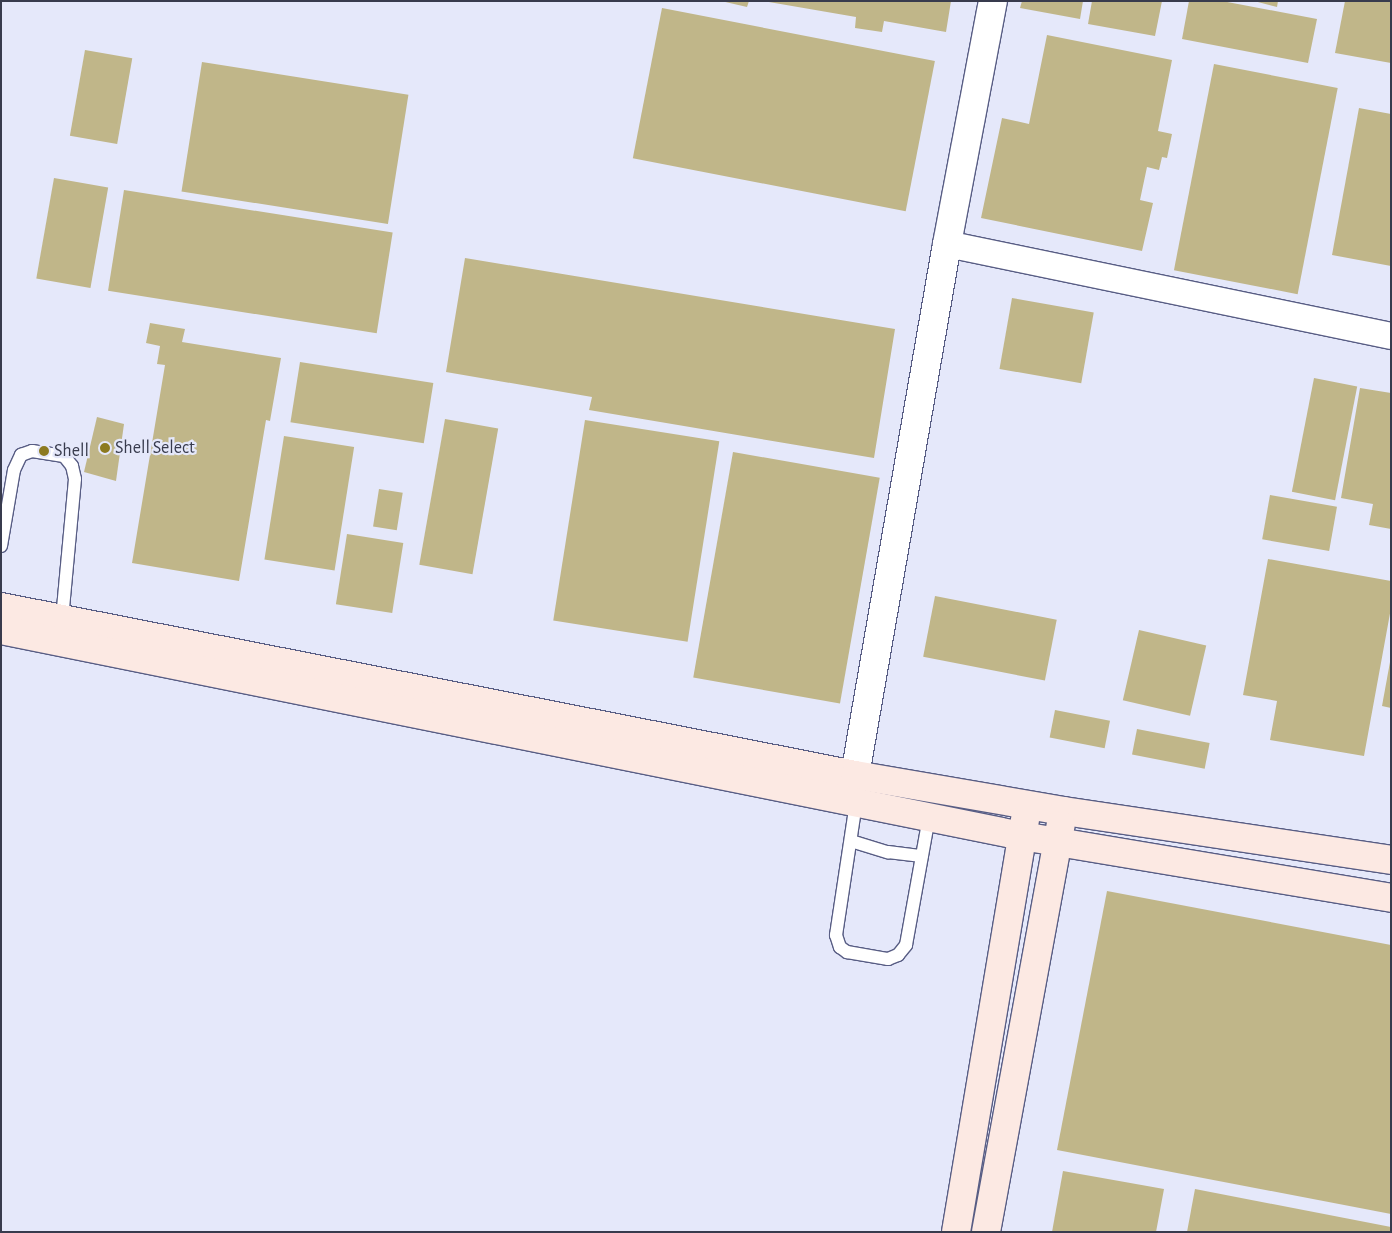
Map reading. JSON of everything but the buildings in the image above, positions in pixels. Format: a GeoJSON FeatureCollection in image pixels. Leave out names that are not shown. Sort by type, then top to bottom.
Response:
{"type":"FeatureCollection","features":[{"type":"Feature","properties":{"kind":"main road"},"geometry":{"type":"LineString","coordinates":[[1,607],[856,775],[1064,811],[1391,860]]}},
{"type":"Feature","properties":{"kind":"main road"},"geometry":{"type":"LineString","coordinates":[[1,630],[1022,836],[1391,898]]}},
{"type":"Feature","properties":{"kind":"main road"},"geometry":{"type":"LineString","coordinates":[[956,1232],[1028,805]]}},
{"type":"Feature","properties":{"kind":"main road"},"geometry":{"type":"LineString","coordinates":[[986,1232],[1064,811]]}},
{"type":"Feature","properties":{"kind":"street"},"geometry":{"type":"LineString","coordinates":[[856,775],[947,244],[993,1]]}},
{"type":"Feature","properties":{"kind":"street"},"geometry":{"type":"LineString","coordinates":[[947,244],[1391,336]]}},
{"type":"Feature","properties":{"kind":"lane"},"geometry":{"type":"LineString","coordinates":[[1,546],[14,470],[21,455],[32,451],[64,456],[72,466],[75,479],[62,618]]}},
{"type":"Feature","properties":{"kind":"lane"},"geometry":{"type":"LineString","coordinates":[[856,802],[836,935],[840,946],[847,952],[888,959],[898,955],[906,945],[929,817]]}},
{"type":"Feature","properties":{"kind":"lane"},"geometry":{"type":"LineString","coordinates":[[850,841],[888,852],[922,856]]}},
{"type":"Feature","properties":{"kind":"place","name":"Shell Select"},"geometry":{"type":"Point","coordinates":[105,448]}},
{"type":"Feature","properties":{"kind":"place","name":"Shell"},"geometry":{"type":"Point","coordinates":[44,451]}}]}
